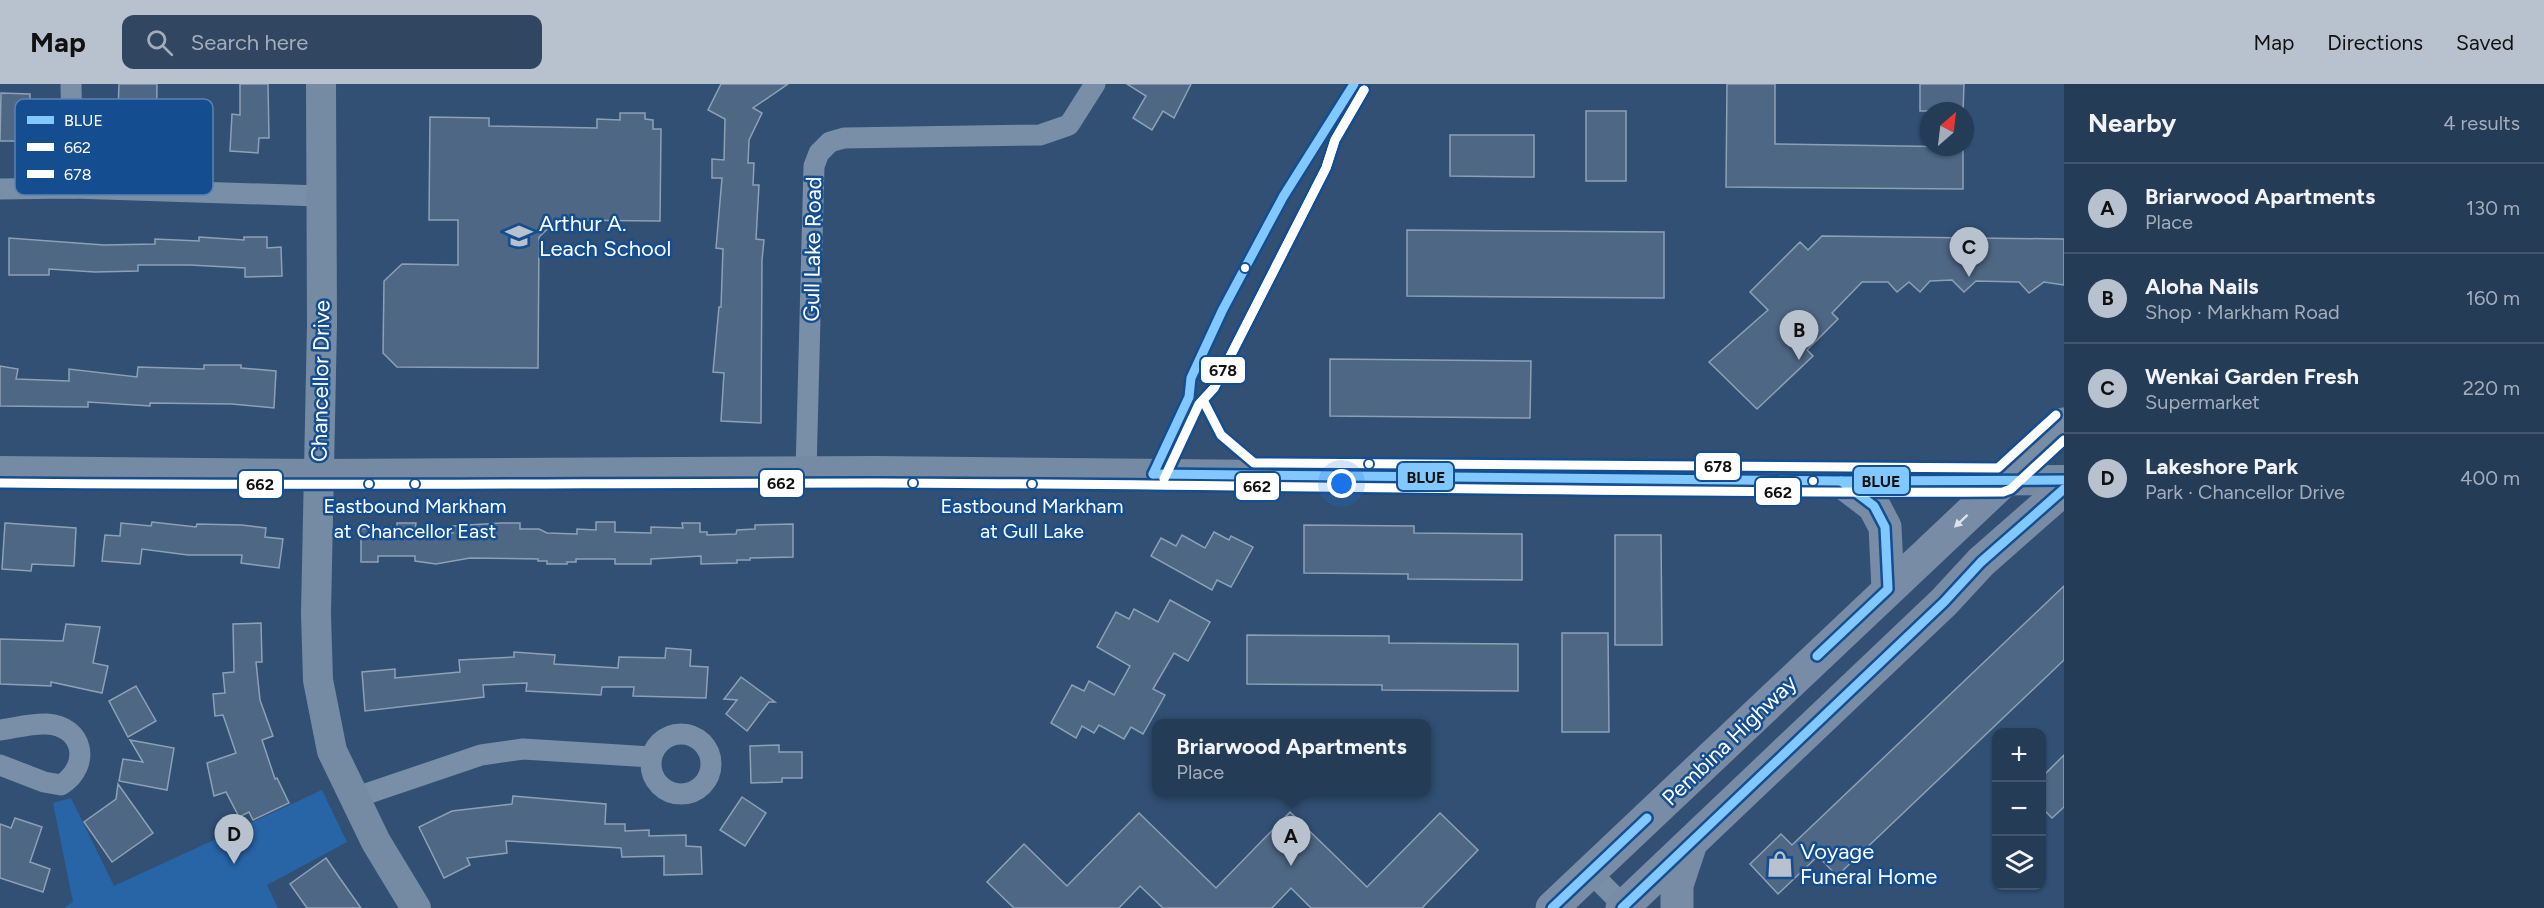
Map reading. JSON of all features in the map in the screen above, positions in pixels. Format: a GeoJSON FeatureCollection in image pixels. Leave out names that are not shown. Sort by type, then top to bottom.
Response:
{"type":"FeatureCollection","features":[{"type":"Feature","properties":{"kind":"main road","name":"Pembina Highway"},"geometry":{"type":"LineString","coordinates":[[1552,908],[2064,424]]}},
{"type":"Feature","properties":{"kind":"main road"},"geometry":{"type":"LineString","coordinates":[[1841,481],[1874,506],[1885,527],[1888,589]]}},
{"type":"Feature","properties":{"kind":"main road"},"geometry":{"type":"LineString","coordinates":[[1624,907],[1944,602],[1981,562],[2064,489]]}},
{"type":"Feature","properties":{"kind":"main road"},"geometry":{"type":"LineString","coordinates":[[1677,908],[1677,885],[1690,843]]}},
{"type":"Feature","properties":{"kind":"street"},"geometry":{"type":"LineString","coordinates":[[71,84],[71,99]]}},
{"type":"Feature","properties":{"kind":"street","name":"Chancellor Drive"},"geometry":{"type":"LineString","coordinates":[[321,84],[322,324],[316,614],[318,680],[332,751],[376,842],[416,908]]}},
{"type":"Feature","properties":{"kind":"street","name":"Gull Lake Road"},"geometry":{"type":"LineString","coordinates":[[806,472],[814,166],[819,153],[830,142],[861,135],[1040,135],[1069,125],[1095,84]]}},
{"type":"Feature","properties":{"kind":"street"},"geometry":{"type":"LineString","coordinates":[[0,189],[15,189]]}},
{"type":"Feature","properties":{"kind":"street"},"geometry":{"type":"LineString","coordinates":[[213,193],[320,196]]}},
{"type":"Feature","properties":{"kind":"street"},"geometry":{"type":"LineString","coordinates":[[0,471],[318,474],[806,472],[1841,481],[2064,480]]}},
{"type":"Feature","properties":{"kind":"street"},"geometry":{"type":"LineString","coordinates":[[0,730],[48,724],[70,733],[79,747],[81,762],[74,777],[61,785],[44,782],[0,765]]}},
{"type":"Feature","properties":{"kind":"street"},"geometry":{"type":"LineString","coordinates":[[354,798],[481,755],[523,749],[651,757]]}},
{"type":"Feature","properties":{"kind":"street"},"geometry":{"type":"LineString","coordinates":[[1590,872],[1624,907]]}},
{"type":"Feature","properties":{"kind":"shaded area"},"geometry":{"type":"Polygon","coordinates":[[[322,790],[347,842],[267,885],[278,908],[64,908],[73,902],[53,803],[71,798],[114,886],[322,790]]]}},
{"type":"Feature","properties":{"kind":"building"},"geometry":{"type":"Polygon","coordinates":[[[119,84],[157,84],[157,99],[118,99],[119,84]]]}},
{"type":"Feature","properties":{"kind":"building"},"geometry":{"type":"Polygon","coordinates":[[[240,84],[268,84],[269,138],[259,138],[258,153],[230,151],[232,114],[240,115],[240,84]]]}},
{"type":"Feature","properties":{"kind":"building"},"geometry":{"type":"Polygon","coordinates":[[[721,84],[788,84],[753,108],[762,113],[749,140],[748,163],[754,163],[753,185],[759,185],[756,239],[764,240],[761,423],[721,421],[724,373],[713,372],[719,307],[721,307],[723,249],[716,248],[722,178],[712,178],[712,159],[724,160],[725,119],[708,110],[721,84]]]}},
{"type":"Feature","properties":{"kind":"building"},"geometry":{"type":"Polygon","coordinates":[[[1127,84],[1191,84],[1174,118],[1163,111],[1152,130],[1133,118],[1146,96],[1127,84]]]}},
{"type":"Feature","properties":{"kind":"building"},"geometry":{"type":"Polygon","coordinates":[[[1727,84],[1775,84],[1775,144],[1920,146],[1920,156],[1963,156],[1963,189],[1726,187],[1727,84]]]}},
{"type":"Feature","properties":{"kind":"building"},"geometry":{"type":"Polygon","coordinates":[[[1920,84],[1964,84],[1963,102],[1920,102],[1920,84]]]}},
{"type":"Feature","properties":{"kind":"building"},"geometry":{"type":"Polygon","coordinates":[[[1,93],[30,94],[30,99],[15,99],[15,141],[0,141],[1,93]]]}},
{"type":"Feature","properties":{"kind":"building"},"geometry":{"type":"Polygon","coordinates":[[[1586,111],[1626,111],[1626,181],[1586,181],[1586,111]]]}},
{"type":"Feature","properties":{"kind":"building"},"geometry":{"type":"Polygon","coordinates":[[[620,113],[645,113],[645,119],[653,120],[653,129],[661,129],[660,221],[557,220],[539,237],[538,368],[397,367],[383,353],[384,281],[402,264],[458,265],[458,220],[429,220],[430,117],[489,118],[489,126],[597,128],[597,119],[620,120],[620,113]]]}},
{"type":"Feature","properties":{"kind":"building"},"geometry":{"type":"Polygon","coordinates":[[[1450,135],[1534,135],[1534,177],[1450,176],[1450,135]]]}},
{"type":"Feature","properties":{"kind":"building"},"geometry":{"type":"Polygon","coordinates":[[[1407,230],[1664,232],[1664,298],[1407,296],[1407,230]]]}},
{"type":"Feature","properties":{"kind":"building"},"geometry":{"type":"Polygon","coordinates":[[[1822,236],[2064,239],[2064,285],[2044,282],[2029,293],[2019,282],[1976,281],[1964,292],[1952,280],[1930,281],[1920,292],[1909,282],[1897,292],[1888,282],[1862,282],[1832,313],[1838,319],[1807,350],[1813,356],[1757,409],[1709,362],[1768,310],[1750,292],[1800,242],[1808,250],[1822,236]]]}},
{"type":"Feature","properties":{"kind":"building"},"geometry":{"type":"Polygon","coordinates":[[[199,237],[244,240],[244,237],[267,237],[267,248],[281,247],[282,276],[245,277],[245,268],[190,265],[138,265],[138,271],[95,272],[49,269],[49,275],[9,275],[9,238],[104,245],[155,244],[155,239],[199,241],[199,237]]]}},
{"type":"Feature","properties":{"kind":"building"},"geometry":{"type":"Polygon","coordinates":[[[1330,359],[1531,361],[1530,418],[1330,416],[1330,359]]]}},
{"type":"Feature","properties":{"kind":"building"},"geometry":{"type":"Polygon","coordinates":[[[204,365],[241,365],[241,368],[276,371],[274,408],[232,404],[150,403],[150,406],[88,402],[88,407],[0,406],[0,366],[18,369],[16,379],[69,381],[69,369],[137,377],[138,367],[204,369],[204,365]]]}},
{"type":"Feature","properties":{"kind":"building"},"geometry":{"type":"Polygon","coordinates":[[[152,522],[196,527],[197,524],[266,528],[265,537],[283,539],[279,568],[241,563],[242,555],[188,555],[142,549],[140,564],[102,561],[105,535],[120,536],[121,523],[151,526],[152,522]]]}},
{"type":"Feature","properties":{"kind":"building"},"geometry":{"type":"Polygon","coordinates":[[[596,522],[615,522],[615,532],[651,533],[651,527],[683,528],[682,523],[700,523],[700,532],[707,532],[707,535],[736,534],[737,530],[755,529],[755,525],[793,524],[793,557],[750,558],[750,560],[737,560],[737,563],[701,564],[701,556],[651,559],[651,564],[615,564],[615,559],[576,559],[576,562],[567,562],[567,564],[547,564],[547,561],[538,561],[538,559],[470,558],[436,564],[415,561],[415,556],[378,556],[378,562],[361,562],[361,529],[397,527],[397,523],[416,523],[415,530],[424,530],[424,533],[453,533],[453,526],[520,523],[520,529],[577,534],[577,529],[596,530],[596,522]]]}},
{"type":"Feature","properties":{"kind":"building"},"geometry":{"type":"Polygon","coordinates":[[[5,523],[76,528],[74,566],[32,564],[31,571],[2,569],[5,523]]]}},
{"type":"Feature","properties":{"kind":"building"},"geometry":{"type":"Polygon","coordinates":[[[1304,525],[1414,526],[1414,533],[1522,534],[1522,580],[1408,579],[1408,574],[1304,573],[1304,525]]]}},
{"type":"Feature","properties":{"kind":"building"},"geometry":{"type":"Polygon","coordinates":[[[1214,532],[1229,540],[1231,536],[1253,547],[1231,587],[1217,580],[1212,590],[1151,556],[1161,538],[1176,546],[1182,535],[1205,548],[1214,532]]]}},
{"type":"Feature","properties":{"kind":"building"},"geometry":{"type":"Polygon","coordinates":[[[1615,535],[1661,535],[1662,645],[1615,645],[1615,535]]]}},
{"type":"Feature","properties":{"kind":"building"},"geometry":{"type":"Polygon","coordinates":[[[2064,586],[2064,660],[1837,876],[1818,856],[1778,894],[1750,864],[1781,834],[1792,845],[2064,586]]]}},
{"type":"Feature","properties":{"kind":"building"},"geometry":{"type":"Polygon","coordinates":[[[1170,600],[1210,622],[1188,661],[1174,653],[1153,689],[1165,695],[1143,734],[1131,727],[1124,739],[1099,725],[1094,733],[1082,726],[1076,738],[1051,723],[1072,685],[1084,691],[1089,681],[1114,695],[1130,666],[1097,647],[1116,612],[1129,619],[1134,609],[1158,622],[1170,600]]]}},
{"type":"Feature","properties":{"kind":"building"},"geometry":{"type":"Polygon","coordinates":[[[261,623],[262,662],[256,662],[260,700],[273,736],[262,740],[275,779],[277,778],[289,803],[253,820],[249,812],[239,817],[226,792],[214,796],[207,763],[236,753],[223,715],[215,716],[213,694],[225,693],[223,673],[234,672],[233,624],[261,623]]]}},
{"type":"Feature","properties":{"kind":"building"},"geometry":{"type":"Polygon","coordinates":[[[66,624],[100,627],[93,663],[108,666],[102,693],[51,682],[51,686],[0,684],[0,639],[63,641],[66,624]]]}},
{"type":"Feature","properties":{"kind":"building"},"geometry":{"type":"Polygon","coordinates":[[[1562,633],[1608,633],[1609,732],[1562,732],[1562,633]]]}},
{"type":"Feature","properties":{"kind":"building"},"geometry":{"type":"Polygon","coordinates":[[[1247,635],[1389,636],[1389,643],[1518,644],[1518,691],[1382,690],[1382,685],[1247,684],[1247,635]]]}},
{"type":"Feature","properties":{"kind":"building"},"geometry":{"type":"Polygon","coordinates":[[[666,648],[691,650],[690,666],[708,667],[706,698],[633,696],[634,687],[602,687],[601,695],[526,691],[527,683],[483,685],[484,697],[365,711],[362,672],[395,669],[395,678],[460,672],[459,660],[514,657],[514,652],[555,655],[554,664],[618,668],[619,657],[665,658],[666,648]]]}},
{"type":"Feature","properties":{"kind":"building"},"geometry":{"type":"Polygon","coordinates":[[[741,677],[775,702],[769,702],[747,731],[726,714],[737,700],[724,699],[741,677]]]}},
{"type":"Feature","properties":{"kind":"building"},"geometry":{"type":"Polygon","coordinates":[[[136,686],[156,721],[128,737],[109,701],[136,686]]]}},
{"type":"Feature","properties":{"kind":"building"},"geometry":{"type":"Polygon","coordinates":[[[130,740],[174,748],[167,790],[119,781],[123,759],[143,762],[130,740]]]}},
{"type":"Feature","properties":{"kind":"building"},"geometry":{"type":"Polygon","coordinates":[[[779,745],[779,752],[802,752],[802,778],[782,778],[782,782],[751,783],[750,746],[779,745]]]}},
{"type":"Feature","properties":{"kind":"building"},"geometry":{"type":"Polygon","coordinates":[[[2064,755],[2064,807],[2052,818],[2046,812],[2046,773],[2064,755]]]}},
{"type":"Feature","properties":{"kind":"building"},"geometry":{"type":"Polygon","coordinates":[[[118,784],[153,833],[112,862],[84,822],[116,799],[118,784]]]}},
{"type":"Feature","properties":{"kind":"building"},"geometry":{"type":"Polygon","coordinates":[[[513,796],[606,804],[605,824],[625,824],[625,831],[649,830],[649,836],[686,835],[686,846],[701,847],[702,874],[664,875],[664,856],[622,857],[621,848],[506,841],[507,853],[467,858],[470,865],[444,878],[419,827],[452,811],[512,804],[513,796]]]}},
{"type":"Feature","properties":{"kind":"building"},"geometry":{"type":"Polygon","coordinates":[[[742,797],[766,813],[745,846],[720,830],[742,797]]]}},
{"type":"Feature","properties":{"kind":"building"},"geometry":{"type":"Polygon","coordinates":[[[1290,812],[1367,887],[1440,813],[1478,850],[1422,908],[1311,908],[1291,888],[1272,908],[1163,908],[1140,886],[1119,908],[1014,908],[987,882],[1024,844],[1067,886],[1139,813],[1216,888],[1290,812]]]}},
{"type":"Feature","properties":{"kind":"building"},"geometry":{"type":"Polygon","coordinates":[[[15,818],[42,827],[30,862],[50,869],[43,892],[0,878],[0,824],[11,828],[15,818]]]}},
{"type":"Feature","properties":{"kind":"building"},"geometry":{"type":"Polygon","coordinates":[[[326,858],[361,908],[307,908],[290,884],[326,858]]]}},
{"type":"Feature","properties":{"kind":"transit line","name":"BLUE"},"geometry":{"type":"LineString","coordinates":[[1153,474],[1189,397],[1191,378],[1223,309],[1283,197],[1354,84]]}},
{"type":"Feature","properties":{"kind":"transit line","name":"662"},"geometry":{"type":"LineString","coordinates":[[1164,479],[1199,404],[1214,388],[1326,168],[1335,140],[1364,90]]}},
{"type":"Feature","properties":{"kind":"transit line","name":"678"},"geometry":{"type":"LineString","coordinates":[[1364,90],[1335,140],[1326,168],[1214,388],[1203,400],[1221,435],[1254,463],[1998,468],[2056,415]]}},
{"type":"Feature","properties":{"kind":"transit line","name":"662"},"geometry":{"type":"LineString","coordinates":[[0,483],[876,483],[1721,492],[2003,492],[2011,489],[2064,440]]}},
{"type":"Feature","properties":{"kind":"transit line","name":"BLUE"},"geometry":{"type":"LineString","coordinates":[[1153,474],[1841,481],[2064,480]]}},
{"type":"Feature","properties":{"kind":"transit line","name":"BLUE"},"geometry":{"type":"LineString","coordinates":[[1817,656],[1888,589],[1885,527],[1874,506],[1841,481]]}},
{"type":"Feature","properties":{"kind":"transit line","name":"BLUE"},"geometry":{"type":"LineString","coordinates":[[1622,908],[1944,602],[1981,562],[2064,489]]}},
{"type":"Feature","properties":{"kind":"transit line","name":"BLUE"},"geometry":{"type":"LineString","coordinates":[[1552,908],[1647,818]]}},
{"type":"Feature","properties":{"kind":"place","name":"Arthur A. Leach School"},"geometry":{"type":"Point","coordinates":[519,236]}},
{"type":"Feature","properties":{"kind":"place","name":"Wenkai Garden Fresh"},"geometry":{"type":"Point","coordinates":[1969,277]}},
{"type":"Feature","properties":{"kind":"place","name":"Aloha Nails"},"geometry":{"type":"Point","coordinates":[1799,360]}},
{"type":"Feature","properties":{"kind":"place","name":"Eastbound Markham at Chancellor East"},"geometry":{"type":"Point","coordinates":[415,484]}},
{"type":"Feature","properties":{"kind":"place","name":"Eastbound Markham at Gull Lake"},"geometry":{"type":"Point","coordinates":[1032,484]}},
{"type":"Feature","properties":{"kind":"place","name":"Lakeshore Park"},"geometry":{"type":"Point","coordinates":[234,864]}},
{"type":"Feature","properties":{"kind":"place","name":"Voyage Funeral Home"},"geometry":{"type":"Point","coordinates":[1780,864]}},
{"type":"Feature","properties":{"kind":"place","name":"Briarwood Apartments"},"geometry":{"type":"Point","coordinates":[1291,866]}}]}
